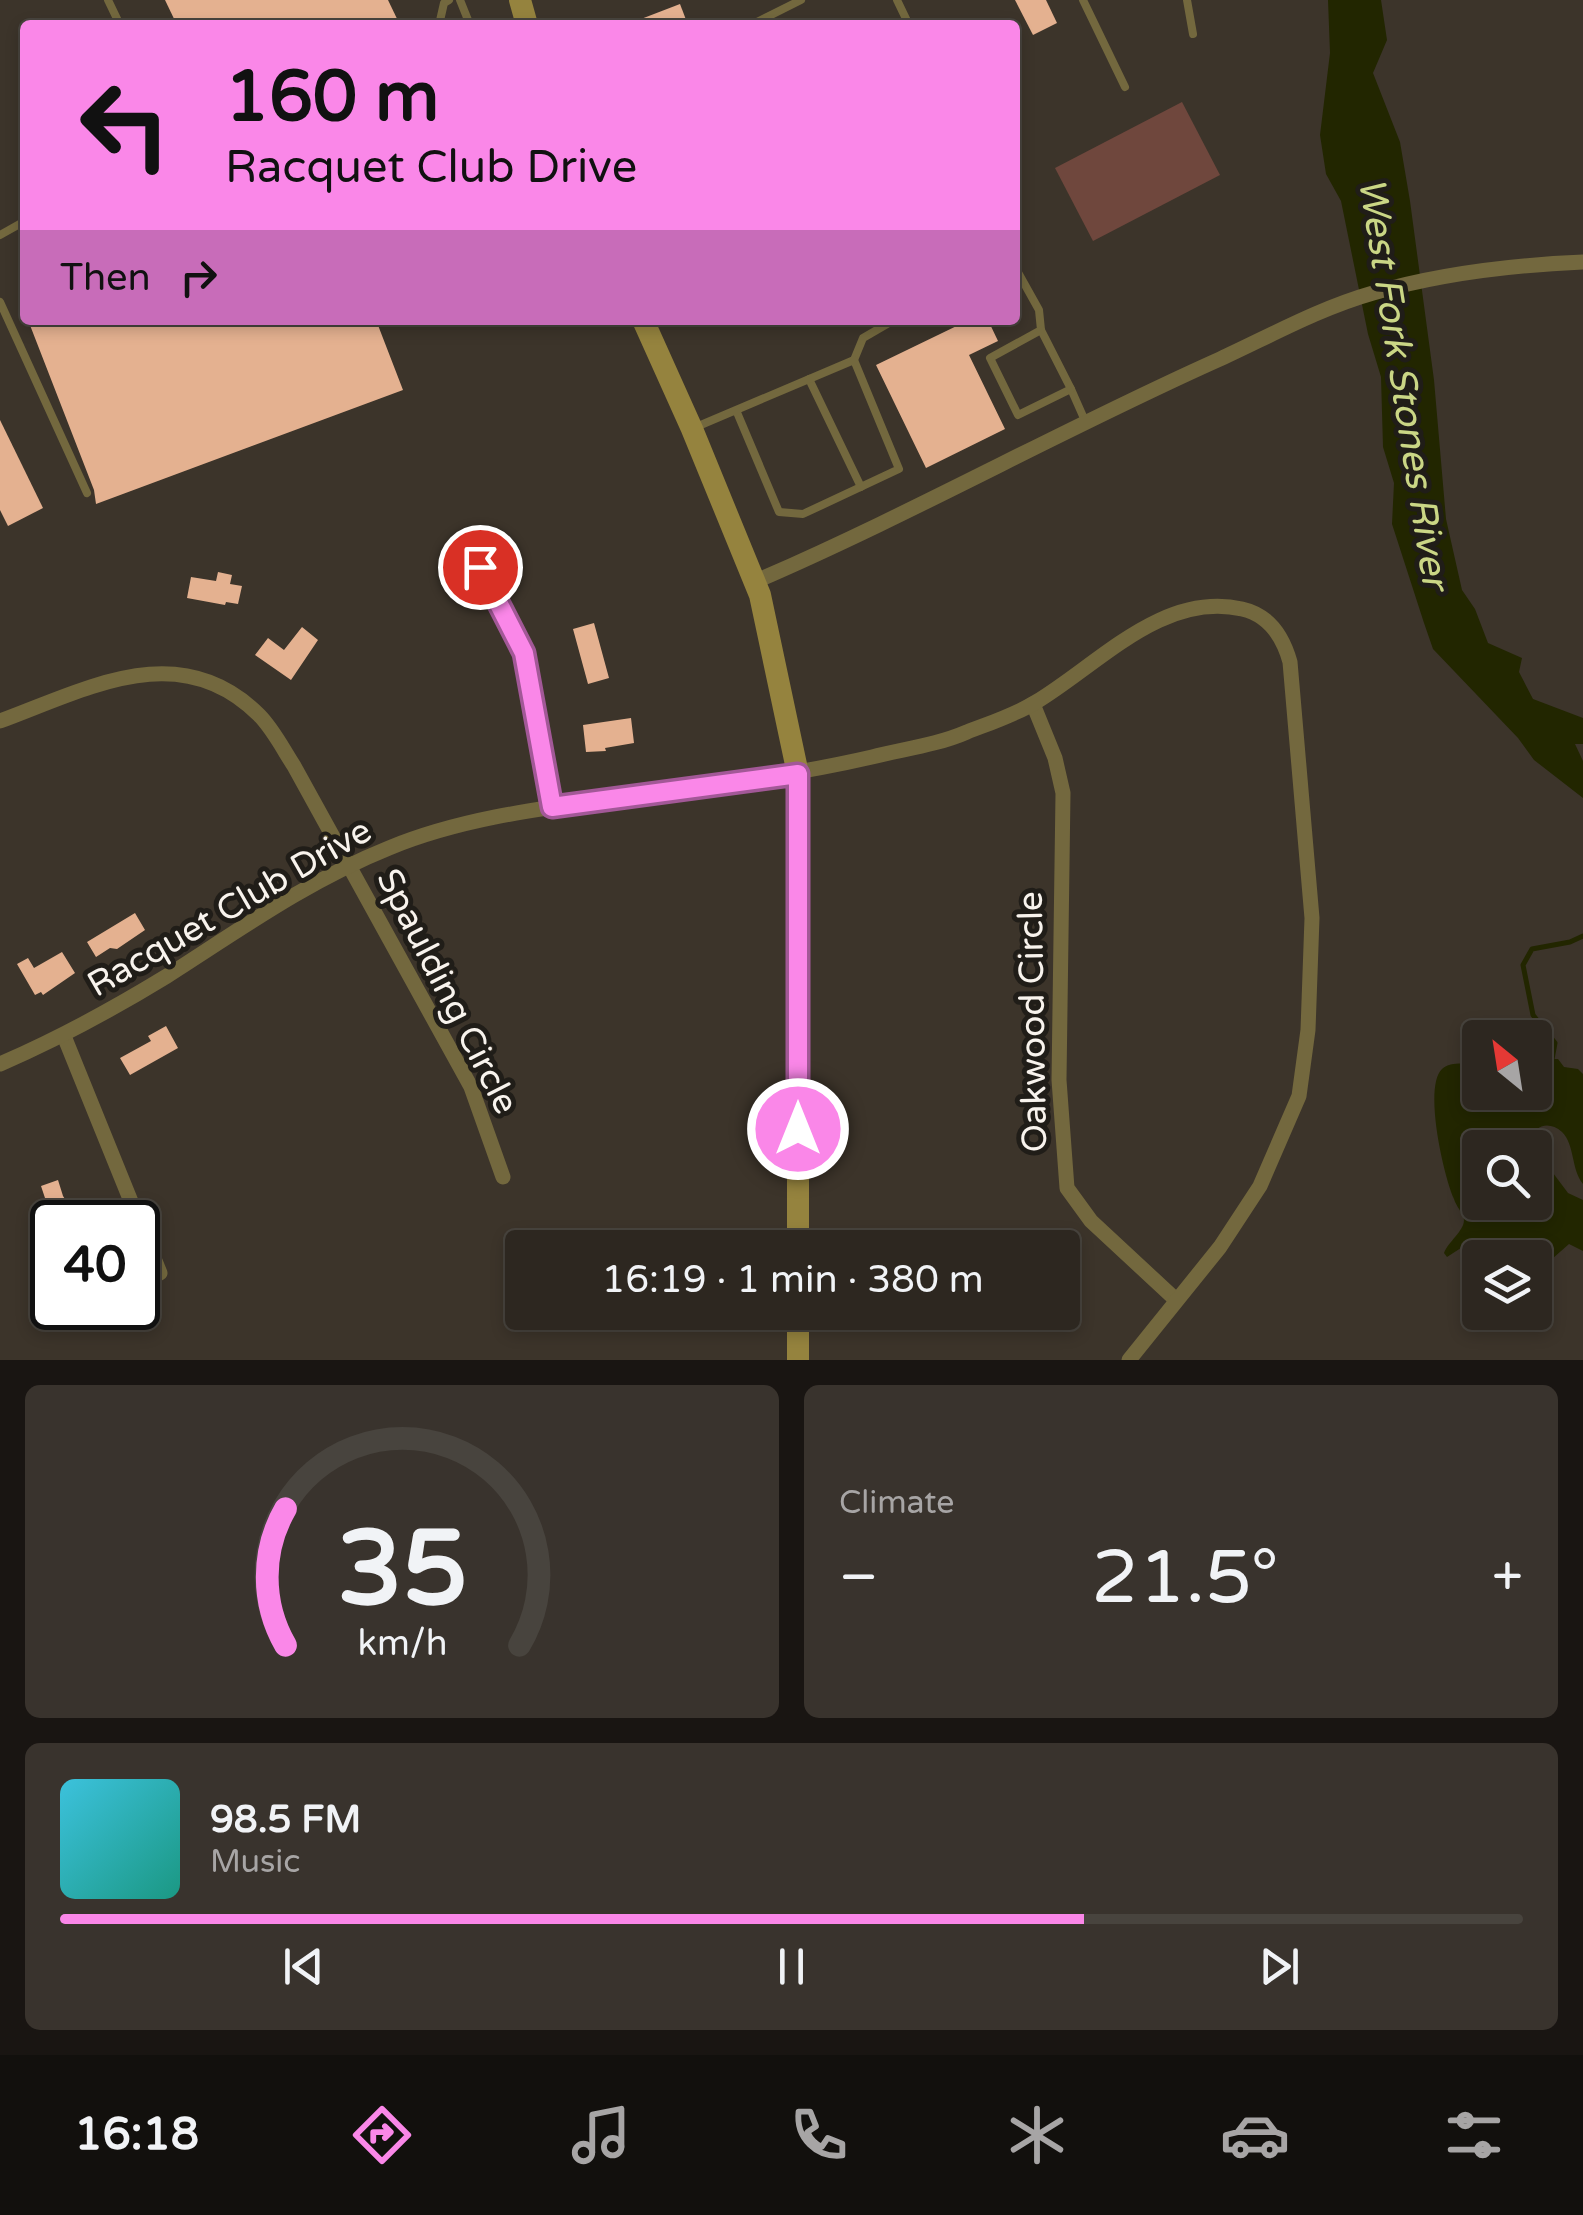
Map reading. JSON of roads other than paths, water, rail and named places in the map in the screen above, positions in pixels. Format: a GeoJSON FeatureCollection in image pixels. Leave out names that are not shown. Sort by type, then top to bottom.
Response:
{"type":"FeatureCollection","features":[{"type":"Feature","properties":{"kind":"street"},"geometry":{"type":"LineString","coordinates":[[754,582],[837,546],[1086,422],[1354,300],[1432,278],[1513,265],[1583,262]]}},
{"type":"Feature","properties":{"kind":"street"},"geometry":{"type":"LineString","coordinates":[[645,325],[754,582],[780,682],[798,774],[798,1230]]}},
{"type":"Feature","properties":{"kind":"street"},"geometry":{"type":"LineString","coordinates":[[480,567],[524,653],[552,807]]}},
{"type":"Feature","properties":{"kind":"street","name":"Racquet Club Drive"},"geometry":{"type":"LineString","coordinates":[[0,1064],[64,1036],[350,864],[450,827],[552,807],[798,774],[950,740],[1033,704],[1161,618],[1217,603],[1251,611],[1282,637],[1290,662],[1312,918],[1308,1030],[1299,1096],[1260,1186],[1220,1247],[1129,1360]]}},
{"type":"Feature","properties":{"kind":"street","name":"Spaulding Circle"},"geometry":{"type":"LineString","coordinates":[[0,721],[109,681],[144,673],[179,673],[205,680],[246,703],[262,719],[294,766],[350,864],[471,1087],[504,1177]]}},
{"type":"Feature","properties":{"kind":"street","name":"Oakwood Circle"},"geometry":{"type":"LineString","coordinates":[[1033,704],[1055,758],[1063,793],[1059,1080],[1067,1188],[1092,1220],[1175,1299]]}},
{"type":"Feature","properties":{"kind":"street"},"geometry":{"type":"LineString","coordinates":[[64,1036],[130,1200]]}},
{"type":"Feature","properties":{"kind":"street"},"geometry":{"type":"LineString","coordinates":[[798,1330],[798,1360]]}},
{"type":"Feature","properties":{"kind":"lane"},"geometry":{"type":"LineString","coordinates":[[761,20],[801,0]]}},
{"type":"Feature","properties":{"kind":"lane"},"geometry":{"type":"LineString","coordinates":[[1083,0],[1126,87]]}},
{"type":"Feature","properties":{"kind":"lane"},"geometry":{"type":"LineString","coordinates":[[1187,0],[1193,34]]}},
{"type":"Feature","properties":{"kind":"lane"},"geometry":{"type":"LineString","coordinates":[[1020,276],[1038,310],[1041,330],[1086,422]]}},
{"type":"Feature","properties":{"kind":"lane"},"geometry":{"type":"LineString","coordinates":[[0,302],[87,493]]}},
{"type":"Feature","properties":{"kind":"lane"},"geometry":{"type":"LineString","coordinates":[[692,429],[854,360],[864,338],[886,325]]}},
{"type":"Feature","properties":{"kind":"lane"},"geometry":{"type":"LineString","coordinates":[[1041,330],[990,358],[1018,415],[1071,390]]}},
{"type":"Feature","properties":{"kind":"lane"},"geometry":{"type":"LineString","coordinates":[[736,410],[779,512],[803,514],[899,469],[854,360]]}},
{"type":"Feature","properties":{"kind":"lane"},"geometry":{"type":"LineString","coordinates":[[809,379],[861,487]]}},
{"type":"Feature","properties":{"kind":"water","name":"West Fork Stones River"},"geometry":{"type":"Polygon","coordinates":[[[1328,0],[1381,0],[1387,40],[1373,73],[1400,142],[1434,380],[1446,519],[1462,590],[1475,609],[1488,643],[1522,658],[1519,672],[1533,699],[1583,718],[1583,744],[1575,744],[1583,761],[1583,798],[1534,760],[1433,649],[1392,524],[1394,483],[1383,447],[1381,377],[1368,334],[1341,201],[1326,174],[1320,135],[1330,53],[1328,0]]]}},
{"type":"Feature","properties":{"kind":"water"},"geometry":{"type":"Polygon","coordinates":[[[1552,1059],[1558,1059],[1564,1067],[1578,1069],[1583,1074],[1583,1184],[1566,1137],[1556,1128],[1462,1130],[1462,1215],[1441,1153],[1434,1094],[1442,1069],[1460,1064],[1462,1110],[1552,1110],[1552,1059]]]}},
{"type":"Feature","properties":{"kind":"water"},"geometry":{"type":"Polygon","coordinates":[[[1552,1172],[1568,1193],[1583,1200],[1583,1251],[1569,1244],[1552,1259],[1552,1240],[1462,1240],[1462,1247],[1447,1257],[1444,1253],[1464,1220],[1552,1220],[1552,1172]]]}},
{"type":"Feature","properties":{"kind":"waterway"},"geometry":{"type":"LineString","coordinates":[[1537,1020],[1523,965],[1532,949],[1583,936]]}},
{"type":"Feature","properties":{"kind":"waterway"},"geometry":{"type":"LineString","coordinates":[[1552,1039],[1552,1059]]}}]}
